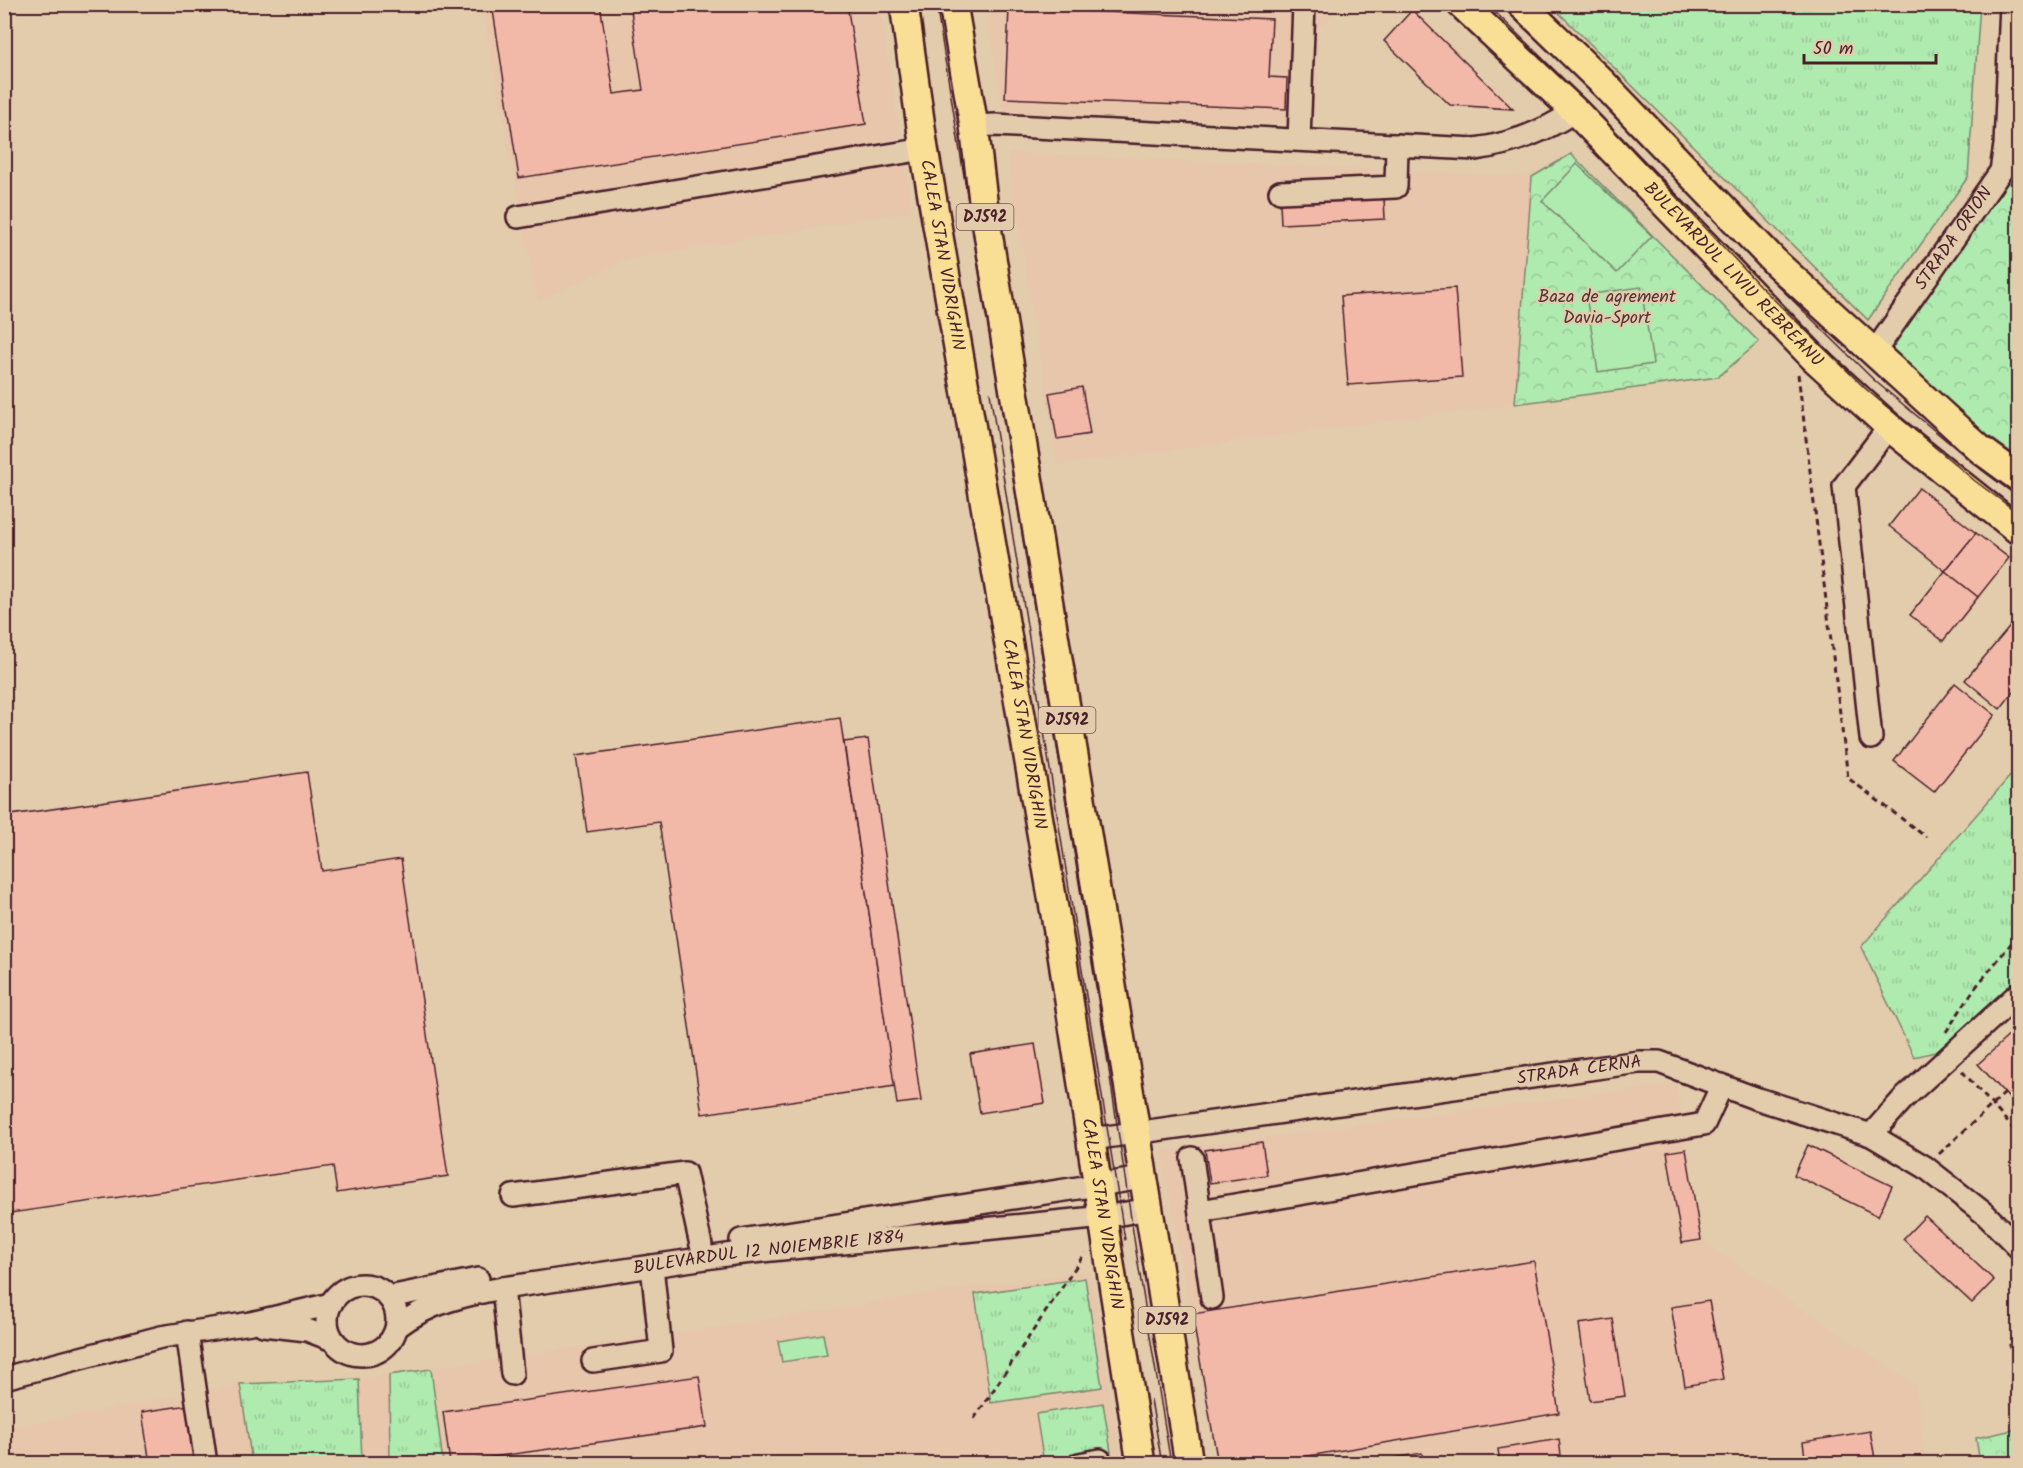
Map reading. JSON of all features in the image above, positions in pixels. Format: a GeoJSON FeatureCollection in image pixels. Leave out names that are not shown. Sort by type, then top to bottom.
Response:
{"type":"FeatureCollection","features":[{"type":"Feature","properties":{"kind":"main road","name":"CALEA STAN VIDRIGHIN"},"geometry":{"type":"LineString","coordinates":[[904,4],[924,149],[1092,1139],[1142,1464]]}},
{"type":"Feature","properties":{"kind":"main road","name":"BULEVARDUL LIVIU REBREANU"},"geometry":{"type":"LineString","coordinates":[[1461,4],[1575,111],[1793,337],[1890,428],[2019,530]]}},
{"type":"Feature","properties":{"kind":"main road"},"geometry":{"type":"LineString","coordinates":[[1521,4],[1604,84],[1777,264],[1873,354],[1981,450],[2019,477]]}},
{"type":"Feature","properties":{"kind":"main road","name":"DJ592"},"geometry":{"type":"LineString","coordinates":[[955,7],[998,296],[1189,1464]]}},
{"type":"Feature","properties":{"kind":"street"},"geometry":{"type":"LineString","coordinates":[[1299,140],[1304,4]]}},
{"type":"Feature","properties":{"kind":"street","name":"STRADA ORION"},"geometry":{"type":"LineString","coordinates":[[1873,354],[2001,171],[2012,148],[2011,4]]}},
{"type":"Feature","properties":{"kind":"street"},"geometry":{"type":"LineString","coordinates":[[974,126],[995,125],[1476,149],[1503,145],[1535,134],[1575,111]]}},
{"type":"Feature","properties":{"kind":"street"},"geometry":{"type":"LineString","coordinates":[[1280,192],[1396,187],[1397,145]]}},
{"type":"Feature","properties":{"kind":"street"},"geometry":{"type":"LineString","coordinates":[[518,217],[924,149]]}},
{"type":"Feature","properties":{"kind":"street"},"geometry":{"type":"LineString","coordinates":[[1870,738],[1844,486],[1890,428]]}},
{"type":"Feature","properties":{"kind":"street"},"geometry":{"type":"LineString","coordinates":[[1870,1135],[1903,1099],[2019,994]]}},
{"type":"Feature","properties":{"kind":"street","name":"STRADA CERNA"},"geometry":{"type":"LineString","coordinates":[[1092,1139],[1639,1062],[1659,1062],[1870,1135],[1925,1167],[1985,1214],[2019,1247]]}},
{"type":"Feature","properties":{"kind":"street"},"geometry":{"type":"LineString","coordinates":[[1200,1211],[1704,1124],[1722,1085]]}},
{"type":"Feature","properties":{"kind":"street"},"geometry":{"type":"LineString","coordinates":[[1192,1158],[1212,1298]]}},
{"type":"Feature","properties":{"kind":"street"},"geometry":{"type":"LineString","coordinates":[[513,1196],[685,1173],[701,1245]]}},
{"type":"Feature","properties":{"kind":"street","name":"BULEVARDUL 12 NOIEMBRIE 1884"},"geometry":{"type":"LineString","coordinates":[[389,1297],[465,1281],[1143,1178]]}},
{"type":"Feature","properties":{"kind":"street","name":"BULEVARDUL 12 NOIEMBRIE 1884"},"geometry":{"type":"LineString","coordinates":[[397,1327],[434,1305],[467,1295],[503,1288],[733,1254],[1104,1217],[1149,1209]]}},
{"type":"Feature","properties":{"kind":"street"},"geometry":{"type":"LineString","coordinates":[[593,1361],[661,1351],[652,1266]]}},
{"type":"Feature","properties":{"kind":"street"},"geometry":{"type":"LineString","coordinates":[[251,1323],[307,1330],[333,1340],[348,1352],[366,1354],[376,1352],[393,1338],[398,1317],[395,1306],[389,1297],[373,1286],[363,1284],[344,1289],[331,1304],[327,1316],[328,1328],[333,1340]]}},
{"type":"Feature","properties":{"kind":"street"},"geometry":{"type":"LineString","coordinates":[[503,1288],[512,1374]]}},
{"type":"Feature","properties":{"kind":"street"},"geometry":{"type":"LineString","coordinates":[[4,1378],[161,1336],[251,1323],[331,1304]]}},
{"type":"Feature","properties":{"kind":"street"},"geometry":{"type":"LineString","coordinates":[[187,1332],[207,1464]]}},
{"type":"Feature","properties":{"kind":"street"},"geometry":{"type":"LineString","coordinates":[[1079,1464],[1100,1460],[1101,1464]]}},
{"type":"Feature","properties":{"kind":"path"},"geometry":{"type":"LineString","coordinates":[[1793,337],[1848,778],[1926,837]]}},
{"type":"Feature","properties":{"kind":"path"},"geometry":{"type":"LineString","coordinates":[[1945,1034],[1975,988],[2019,935]]}},
{"type":"Feature","properties":{"kind":"path"},"geometry":{"type":"LineString","coordinates":[[1949,1056],[2019,1134]]}},
{"type":"Feature","properties":{"kind":"path"},"geometry":{"type":"LineString","coordinates":[[1925,1167],[2005,1093]]}},
{"type":"Feature","properties":{"kind":"path"},"geometry":{"type":"LineString","coordinates":[[974,1419],[1086,1251]]}},
{"type":"Feature","properties":{"kind":"shaded area"},"geometry":{"type":"Polygon","coordinates":[[[482,5],[879,5],[912,211],[629,259],[538,301],[482,5]]]}},
{"type":"Feature","properties":{"kind":"shaded area"},"geometry":{"type":"Polygon","coordinates":[[[986,5],[1343,5],[1319,29],[1314,124],[1003,112],[986,5]]]}},
{"type":"Feature","properties":{"kind":"shaded area"},"geometry":{"type":"Polygon","coordinates":[[[1008,153],[1532,177],[1515,404],[1057,465],[1008,153]]]}},
{"type":"Feature","properties":{"kind":"shaded area"},"geometry":{"type":"Polygon","coordinates":[[[1676,1084],[1701,1240],[1916,1386],[1925,1463],[1216,1463],[1162,1151],[1676,1084]]]}},
{"type":"Feature","properties":{"kind":"shaded area"},"geometry":{"type":"Polygon","coordinates":[[[1090,1272],[1121,1463],[5,1464],[5,1429],[240,1384],[359,1379],[713,1328],[973,1287],[1090,1272]]]}},
{"type":"Feature","properties":{"kind":"green space"},"geometry":{"type":"Polygon","coordinates":[[[1551,5],[1980,5],[1968,177],[1868,320],[1551,5]]]}},
{"type":"Feature","properties":{"kind":"green space"},"geometry":{"type":"Polygon","coordinates":[[[2005,145],[2018,151],[2018,457],[1873,354],[2005,145]]]}},
{"type":"Feature","properties":{"kind":"green space","name":"Baza de agrement Davia-Sport"},"geometry":{"type":"Polygon","coordinates":[[[1571,154],[1759,342],[1718,377],[1515,404],[1532,177],[1571,154]]]}},
{"type":"Feature","properties":{"kind":"green space"},"geometry":{"type":"Polygon","coordinates":[[[1577,164],[1652,236],[1617,273],[1542,201],[1577,164]]]}},
{"type":"Feature","properties":{"kind":"green space"},"geometry":{"type":"Polygon","coordinates":[[[1641,287],[1653,364],[1598,372],[1586,295],[1641,287]]]}},
{"type":"Feature","properties":{"kind":"green space"},"geometry":{"type":"Polygon","coordinates":[[[2018,767],[2018,978],[1944,1050],[1914,1057],[1861,947],[2018,767]]]}},
{"type":"Feature","properties":{"kind":"green space"},"geometry":{"type":"Polygon","coordinates":[[[1085,1278],[1102,1387],[991,1403],[975,1294],[1085,1278]]]}},
{"type":"Feature","properties":{"kind":"green space"},"geometry":{"type":"Polygon","coordinates":[[[823,1334],[827,1355],[782,1362],[778,1341],[823,1334]]]}},
{"type":"Feature","properties":{"kind":"green space"},"geometry":{"type":"Polygon","coordinates":[[[431,1369],[443,1463],[390,1463],[389,1375],[431,1369]]]}},
{"type":"Feature","properties":{"kind":"green space"},"geometry":{"type":"Polygon","coordinates":[[[359,1379],[362,1463],[252,1463],[240,1384],[359,1379]]]}},
{"type":"Feature","properties":{"kind":"green space"},"geometry":{"type":"Polygon","coordinates":[[[1103,1403],[1111,1452],[1044,1463],[1036,1414],[1103,1403]]]}},
{"type":"Feature","properties":{"kind":"green space"},"geometry":{"type":"Polygon","coordinates":[[[2018,1429],[2018,1463],[1980,1463],[1976,1438],[2018,1429]]]}},
{"type":"Feature","properties":{"kind":"building"},"geometry":{"type":"Polygon","coordinates":[[[492,4],[600,4],[614,94],[643,90],[630,4],[847,4],[866,124],[519,178],[492,4]]]}},
{"type":"Feature","properties":{"kind":"building"},"geometry":{"type":"Polygon","coordinates":[[[1009,8],[1272,19],[1269,77],[1287,78],[1286,109],[1005,98],[1009,8]]]}},
{"type":"Feature","properties":{"kind":"building"},"geometry":{"type":"Polygon","coordinates":[[[1412,10],[1513,109],[1450,105],[1384,41],[1412,10]]]}},
{"type":"Feature","properties":{"kind":"building"},"geometry":{"type":"Polygon","coordinates":[[[1384,198],[1385,219],[1281,224],[1280,203],[1384,198]]]}},
{"type":"Feature","properties":{"kind":"building"},"geometry":{"type":"Polygon","coordinates":[[[1455,288],[1462,377],[1348,385],[1341,296],[1455,288]]]}},
{"type":"Feature","properties":{"kind":"building"},"geometry":{"type":"Polygon","coordinates":[[[1082,387],[1090,434],[1057,439],[1049,393],[1082,387]]]}},
{"type":"Feature","properties":{"kind":"building"},"geometry":{"type":"Polygon","coordinates":[[[1919,488],[1976,533],[1945,571],[1889,526],[1919,488]]]}},
{"type":"Feature","properties":{"kind":"building"},"geometry":{"type":"Polygon","coordinates":[[[1976,533],[2009,558],[1978,597],[1945,571],[1976,533]]]}},
{"type":"Feature","properties":{"kind":"building"},"geometry":{"type":"Polygon","coordinates":[[[1945,571],[1978,597],[1943,641],[1910,615],[1945,571]]]}},
{"type":"Feature","properties":{"kind":"building"},"geometry":{"type":"Polygon","coordinates":[[[2018,617],[2018,686],[2000,709],[1965,680],[2018,617]]]}},
{"type":"Feature","properties":{"kind":"building"},"geometry":{"type":"Polygon","coordinates":[[[1955,683],[1995,715],[1934,792],[1894,761],[1955,683]]]}},
{"type":"Feature","properties":{"kind":"building"},"geometry":{"type":"Polygon","coordinates":[[[840,718],[895,1086],[702,1114],[659,822],[587,832],[576,756],[840,718]]]}},
{"type":"Feature","properties":{"kind":"building"},"geometry":{"type":"Polygon","coordinates":[[[868,739],[921,1101],[897,1104],[844,742],[868,739]]]}},
{"type":"Feature","properties":{"kind":"building"},"geometry":{"type":"Polygon","coordinates":[[[307,772],[322,871],[401,859],[448,1176],[337,1193],[333,1166],[4,1214],[4,816],[307,772]]]}},
{"type":"Feature","properties":{"kind":"building"},"geometry":{"type":"Polygon","coordinates":[[[2015,1030],[2018,1034],[2018,1108],[1978,1064],[2015,1030]]]}},
{"type":"Feature","properties":{"kind":"building"},"geometry":{"type":"Polygon","coordinates":[[[1035,1044],[1045,1103],[980,1113],[970,1054],[1035,1044]]]}},
{"type":"Feature","properties":{"kind":"building"},"geometry":{"type":"Polygon","coordinates":[[[1262,1142],[1267,1175],[1210,1183],[1205,1150],[1262,1142]]]}},
{"type":"Feature","properties":{"kind":"building"},"geometry":{"type":"Polygon","coordinates":[[[1808,1145],[1892,1186],[1878,1216],[1794,1175],[1808,1145]]]}},
{"type":"Feature","properties":{"kind":"building"},"geometry":{"type":"Polygon","coordinates":[[[1686,1149],[1701,1240],[1682,1243],[1667,1152],[1686,1149]]]}},
{"type":"Feature","properties":{"kind":"building"},"geometry":{"type":"Polygon","coordinates":[[[1925,1216],[1994,1280],[1972,1303],[1903,1239],[1925,1216]]]}},
{"type":"Feature","properties":{"kind":"building"},"geometry":{"type":"Polygon","coordinates":[[[1534,1261],[1559,1413],[1262,1464],[1218,1464],[1192,1314],[1534,1261]]]}},
{"type":"Feature","properties":{"kind":"building"},"geometry":{"type":"Polygon","coordinates":[[[1709,1301],[1723,1379],[1685,1386],[1671,1307],[1709,1301]]]}},
{"type":"Feature","properties":{"kind":"building"},"geometry":{"type":"Polygon","coordinates":[[[1613,1319],[1625,1396],[1590,1401],[1579,1324],[1613,1319]]]}},
{"type":"Feature","properties":{"kind":"building"},"geometry":{"type":"Polygon","coordinates":[[[2018,1341],[2018,1369],[2009,1345],[2018,1341]]]}},
{"type":"Feature","properties":{"kind":"building"},"geometry":{"type":"Polygon","coordinates":[[[699,1376],[707,1427],[450,1463],[443,1412],[699,1376]]]}},
{"type":"Feature","properties":{"kind":"building"},"geometry":{"type":"Polygon","coordinates":[[[188,1405],[198,1464],[150,1464],[142,1412],[188,1405]]]}},
{"type":"Feature","properties":{"kind":"building"},"geometry":{"type":"Polygon","coordinates":[[[1870,1431],[1876,1464],[1806,1464],[1803,1442],[1870,1431]]]}},
{"type":"Feature","properties":{"kind":"building"},"geometry":{"type":"Polygon","coordinates":[[[1559,1439],[1562,1464],[1500,1464],[1498,1449],[1559,1439]]]}},
{"type":"Feature","properties":{"kind":"building"},"geometry":{"type":"Polygon","coordinates":[[[1422,1453],[1424,1464],[1359,1464],[1422,1453]]]}},
{"type":"Feature","properties":{"kind":"tram line"},"geometry":{"type":"LineString","coordinates":[[936,4],[1103,1030],[1171,1464]]}},
{"type":"Feature","properties":{"kind":"tram line"},"geometry":{"type":"LineString","coordinates":[[1487,4],[1586,101],[1760,286],[1867,390],[1975,481],[2018,513]]}},
{"type":"Feature","properties":{"kind":"tram line"},"geometry":{"type":"LineString","coordinates":[[1501,4],[1593,94],[1769,277],[1875,381],[1983,471],[2018,497]]}},
{"type":"Feature","properties":{"kind":"tram line"},"geometry":{"type":"LineString","coordinates":[[990,393],[1125,1240]]}},
{"type":"Feature","properties":{"kind":"tram line"},"geometry":{"type":"LineString","coordinates":[[1151,1400],[1162,1464]]}}]}
